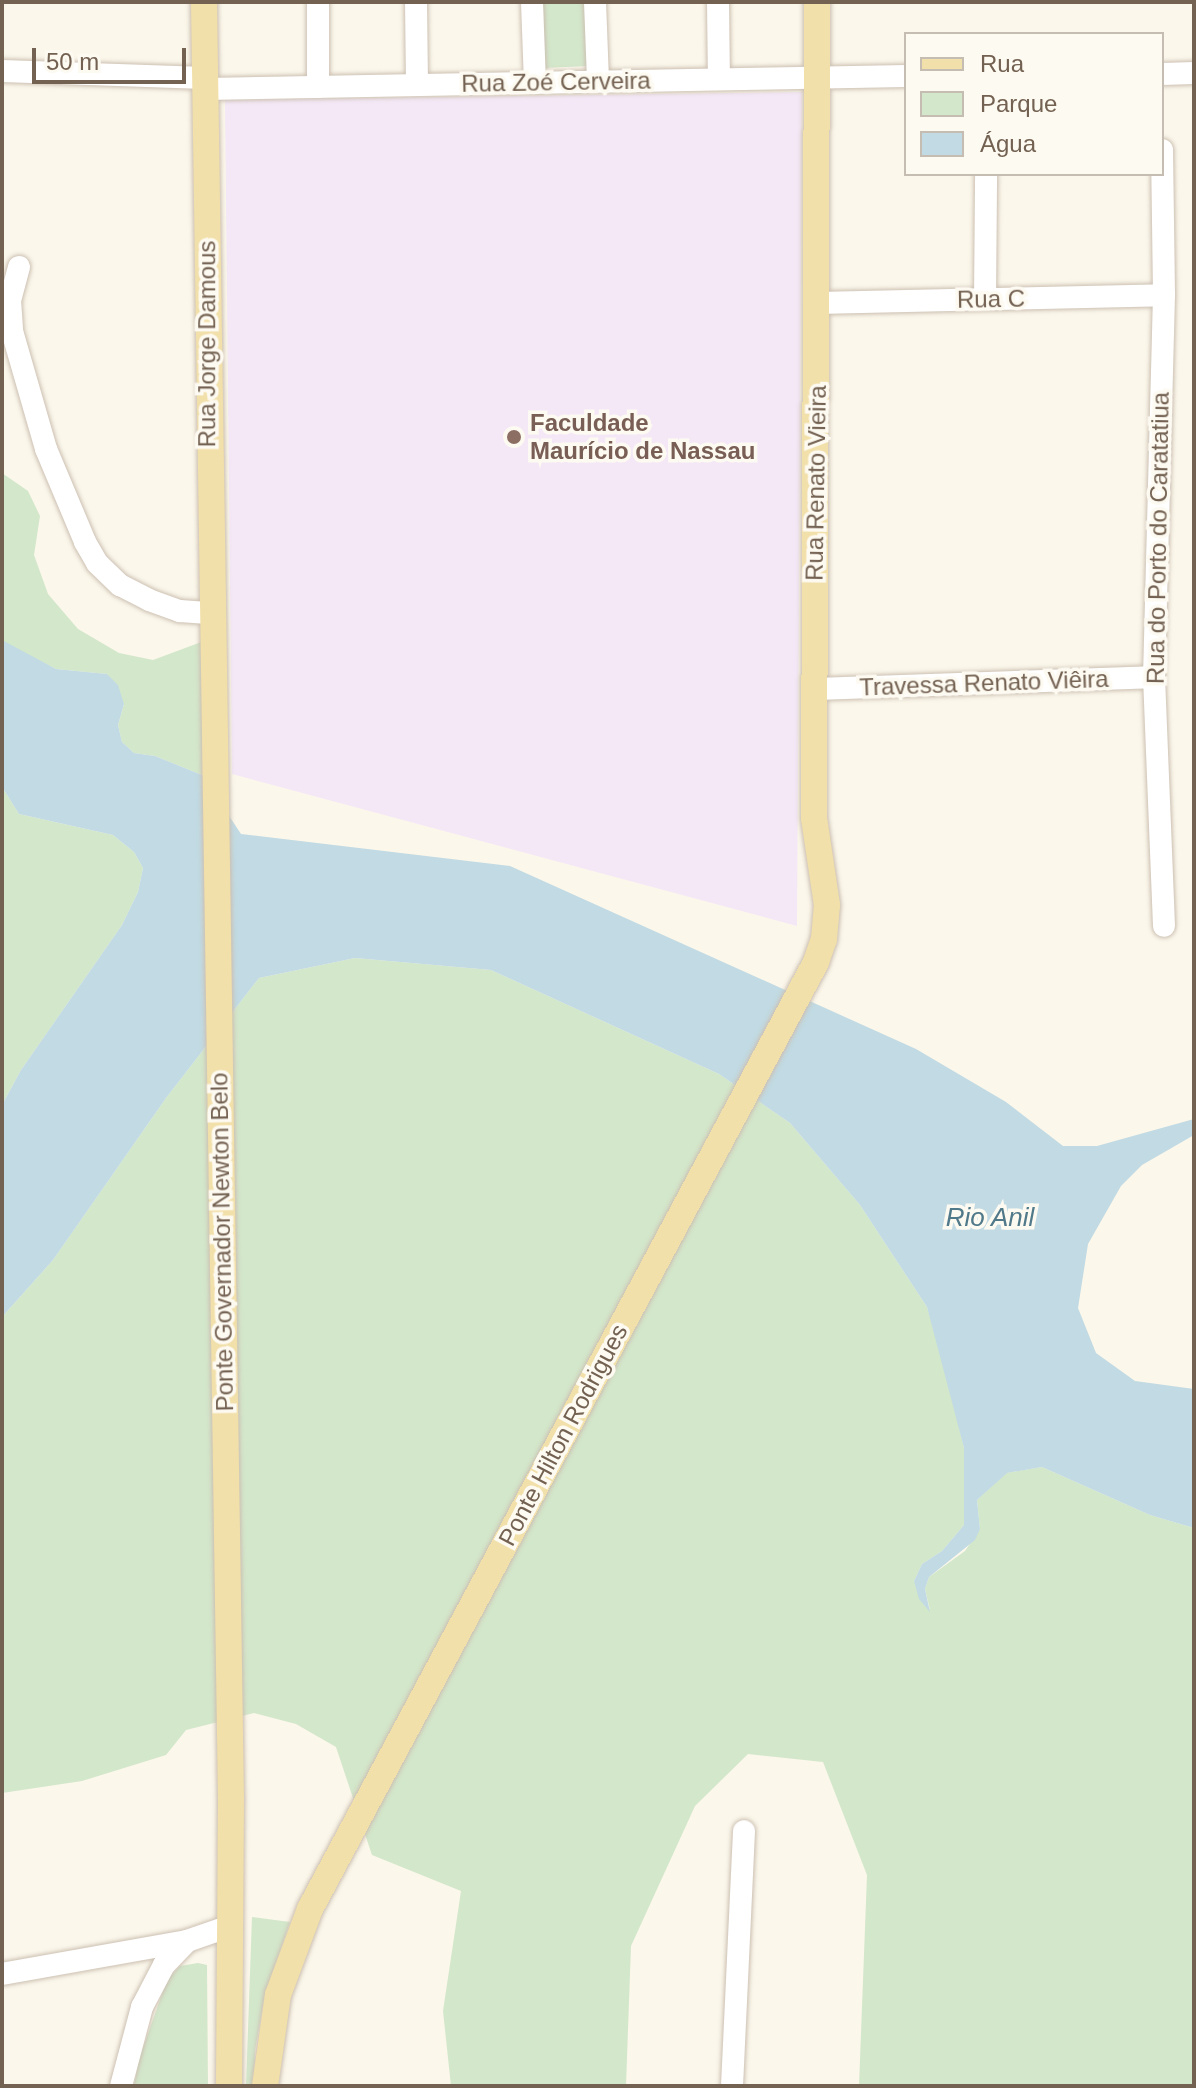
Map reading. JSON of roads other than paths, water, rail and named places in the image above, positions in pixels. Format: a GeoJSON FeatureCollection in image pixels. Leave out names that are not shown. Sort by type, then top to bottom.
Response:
{"type":"FeatureCollection","features":[{"type":"Feature","properties":{"kind":"main road","name":"Rua Renato Vieira"},"geometry":{"type":"LineString","coordinates":[[816,962],[824,939],[827,905],[814,818],[817,2]]}},
{"type":"Feature","properties":{"kind":"main road","name":"Rua Jorge Damous"},"geometry":{"type":"LineString","coordinates":[[202,7],[213,686]]}},
{"type":"Feature","properties":{"kind":"main road","name":"Ponte Governador Newton Belo"},"geometry":{"type":"LineString","coordinates":[[213,686],[231,1798],[229,2086]]}},
{"type":"Feature","properties":{"kind":"main road","name":"Ponte Hilton Rodrigues"},"geometry":{"type":"LineString","coordinates":[[265,2086],[278,1995],[310,1909],[816,962]]}},
{"type":"Feature","properties":{"kind":"street"},"geometry":{"type":"LineString","coordinates":[[318,2],[318,87]]}},
{"type":"Feature","properties":{"kind":"street"},"geometry":{"type":"LineString","coordinates":[[416,2],[417,85]]}},
{"type":"Feature","properties":{"kind":"street"},"geometry":{"type":"LineString","coordinates":[[532,2],[535,83]]}},
{"type":"Feature","properties":{"kind":"street"},"geometry":{"type":"LineString","coordinates":[[595,2],[598,81]]}},
{"type":"Feature","properties":{"kind":"street"},"geometry":{"type":"LineString","coordinates":[[718,2],[719,79]]}},
{"type":"Feature","properties":{"kind":"street","name":"Rua Zoé Cerveira"},"geometry":{"type":"LineString","coordinates":[[2,71],[205,84],[318,87],[904,76]]}},
{"type":"Feature","properties":{"kind":"street"},"geometry":{"type":"LineString","coordinates":[[1164,74],[1194,73]]}},
{"type":"Feature","properties":{"kind":"street"},"geometry":{"type":"LineString","coordinates":[[985,299],[986,176]]}},
{"type":"Feature","properties":{"kind":"street","name":"Rua do Porto do Caratatiua"},"geometry":{"type":"LineString","coordinates":[[1162,176],[1164,295],[1154,677],[1164,926]]}},
{"type":"Feature","properties":{"kind":"street"},"geometry":{"type":"LineString","coordinates":[[19,267],[10,300],[12,331],[46,449],[85,542],[97,563],[120,585],[180,611],[211,613]]}},
{"type":"Feature","properties":{"kind":"street","name":"Rua C"},"geometry":{"type":"LineString","coordinates":[[817,303],[1164,295]]}},
{"type":"Feature","properties":{"kind":"street","name":"Travessa Renato Viêira"},"geometry":{"type":"LineString","coordinates":[[813,689],[1154,677]]}},
{"type":"Feature","properties":{"kind":"street"},"geometry":{"type":"LineString","coordinates":[[732,2086],[744,1831]]}},
{"type":"Feature","properties":{"kind":"street"},"geometry":{"type":"LineString","coordinates":[[2,1974],[187,1941],[230,1926]]}},
{"type":"Feature","properties":{"kind":"street"},"geometry":{"type":"LineString","coordinates":[[121,2086],[142,2007],[153,1982],[187,1941]]}},
{"type":"Feature","properties":{"kind":"water","name":"Rio Anil"},"geometry":{"type":"Polygon","coordinates":[[[2,640],[56,669],[107,674],[118,685],[124,704],[118,725],[122,742],[134,753],[155,756],[202,775],[241,834],[510,866],[916,1049],[1006,1102],[1063,1146],[1097,1146],[1194,1119],[1194,1135],[1142,1165],[1121,1186],[1088,1244],[1078,1308],[1096,1353],[1135,1381],[1194,1389],[1194,1528],[1150,1515],[1042,1467],[1007,1473],[977,1500],[980,1529],[975,1540],[929,1577],[925,1589],[930,1612],[919,1599],[914,1581],[922,1564],[942,1551],[964,1525],[964,1448],[927,1307],[860,1205],[790,1123],[719,1074],[491,970],[355,958],[259,978],[166,1098],[53,1260],[2,1317],[2,1105],[21,1070],[122,925],[138,892],[143,868],[134,852],[113,835],[19,814],[2,787],[2,640]]]}},
{"type":"Feature","properties":{"kind":"place","name":"Faculdade Maurício de Nassau"},"geometry":{"type":"Point","coordinates":[514,437]}}]}
